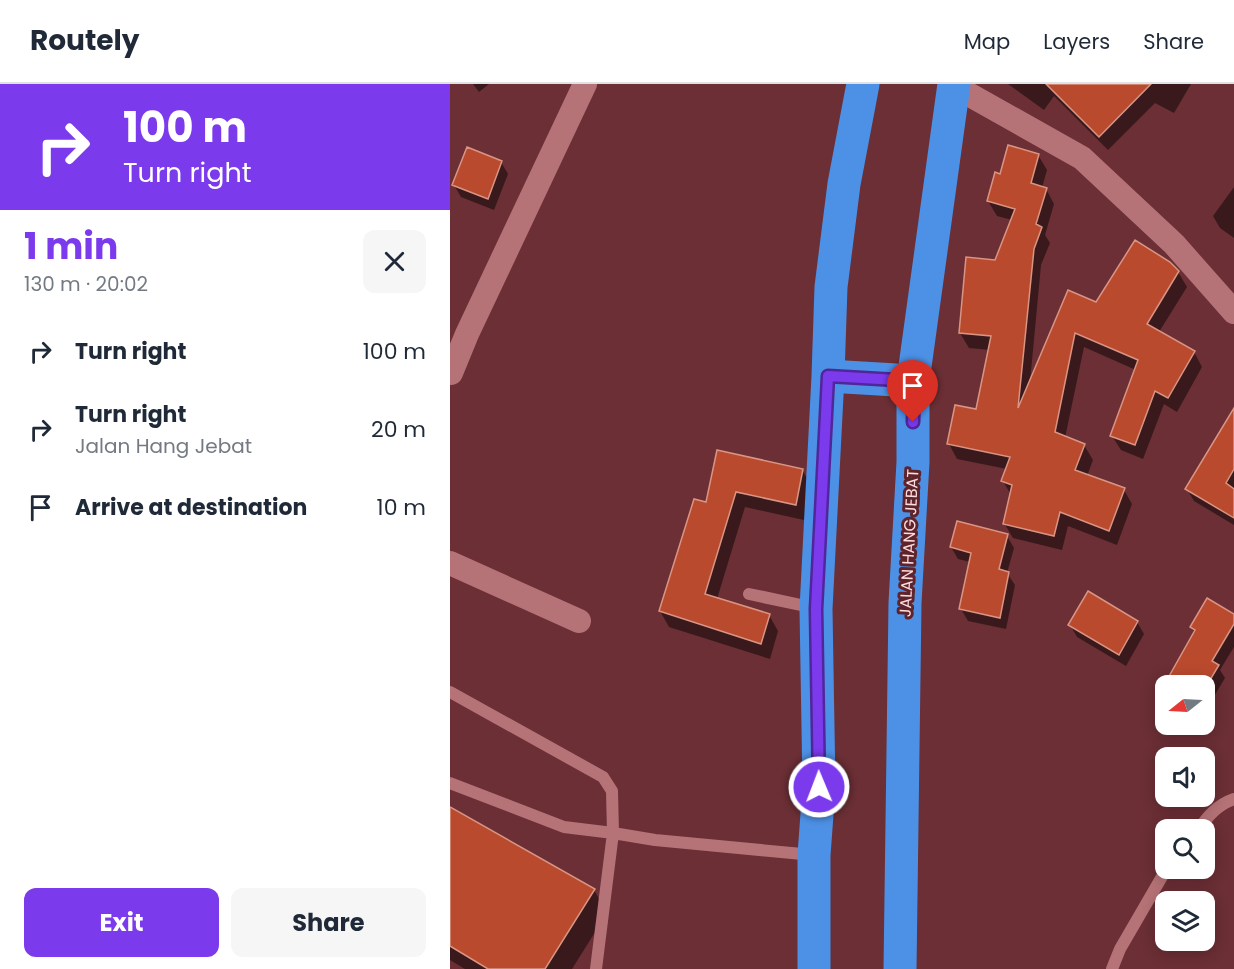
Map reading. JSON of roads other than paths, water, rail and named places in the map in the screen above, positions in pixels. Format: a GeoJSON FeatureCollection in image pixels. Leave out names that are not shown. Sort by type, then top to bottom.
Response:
{"type":"FeatureCollection","features":[{"type":"Feature","properties":{"kind":"highway"},"geometry":{"type":"LineString","coordinates":[[814,969],[814,855],[819,787],[816,609],[831,287],[844,184],[863,84]]}},
{"type":"Feature","properties":{"kind":"highway","name":"JALAN HANG JEBAT"},"geometry":{"type":"LineString","coordinates":[[900,969],[905,603],[913,462],[914,381],[954,85]]}},
{"type":"Feature","properties":{"kind":"highway"},"geometry":{"type":"LineString","coordinates":[[828,376],[914,381]]}},
{"type":"Feature","properties":{"kind":"street"},"geometry":{"type":"LineString","coordinates":[[451,373],[459,332],[585,84]]}},
{"type":"Feature","properties":{"kind":"street"},"geometry":{"type":"LineString","coordinates":[[954,85],[1082,158],[1174,244],[1234,312]]}},
{"type":"Feature","properties":{"kind":"street"},"geometry":{"type":"LineString","coordinates":[[450,563],[579,621]]}},
{"type":"Feature","properties":{"kind":"lane"},"geometry":{"type":"LineString","coordinates":[[749,594],[816,609]]}},
{"type":"Feature","properties":{"kind":"lane"},"geometry":{"type":"LineString","coordinates":[[450,692],[603,777],[612,791],[613,833],[596,969]]}},
{"type":"Feature","properties":{"kind":"lane"},"geometry":{"type":"LineString","coordinates":[[450,783],[564,826],[655,840],[814,855]]}},
{"type":"Feature","properties":{"kind":"lane"},"geometry":{"type":"LineString","coordinates":[[1206,819],[1222,804],[1234,799]]}},
{"type":"Feature","properties":{"kind":"lane"},"geometry":{"type":"LineString","coordinates":[[1112,969],[1120,949],[1161,879]]}}]}
